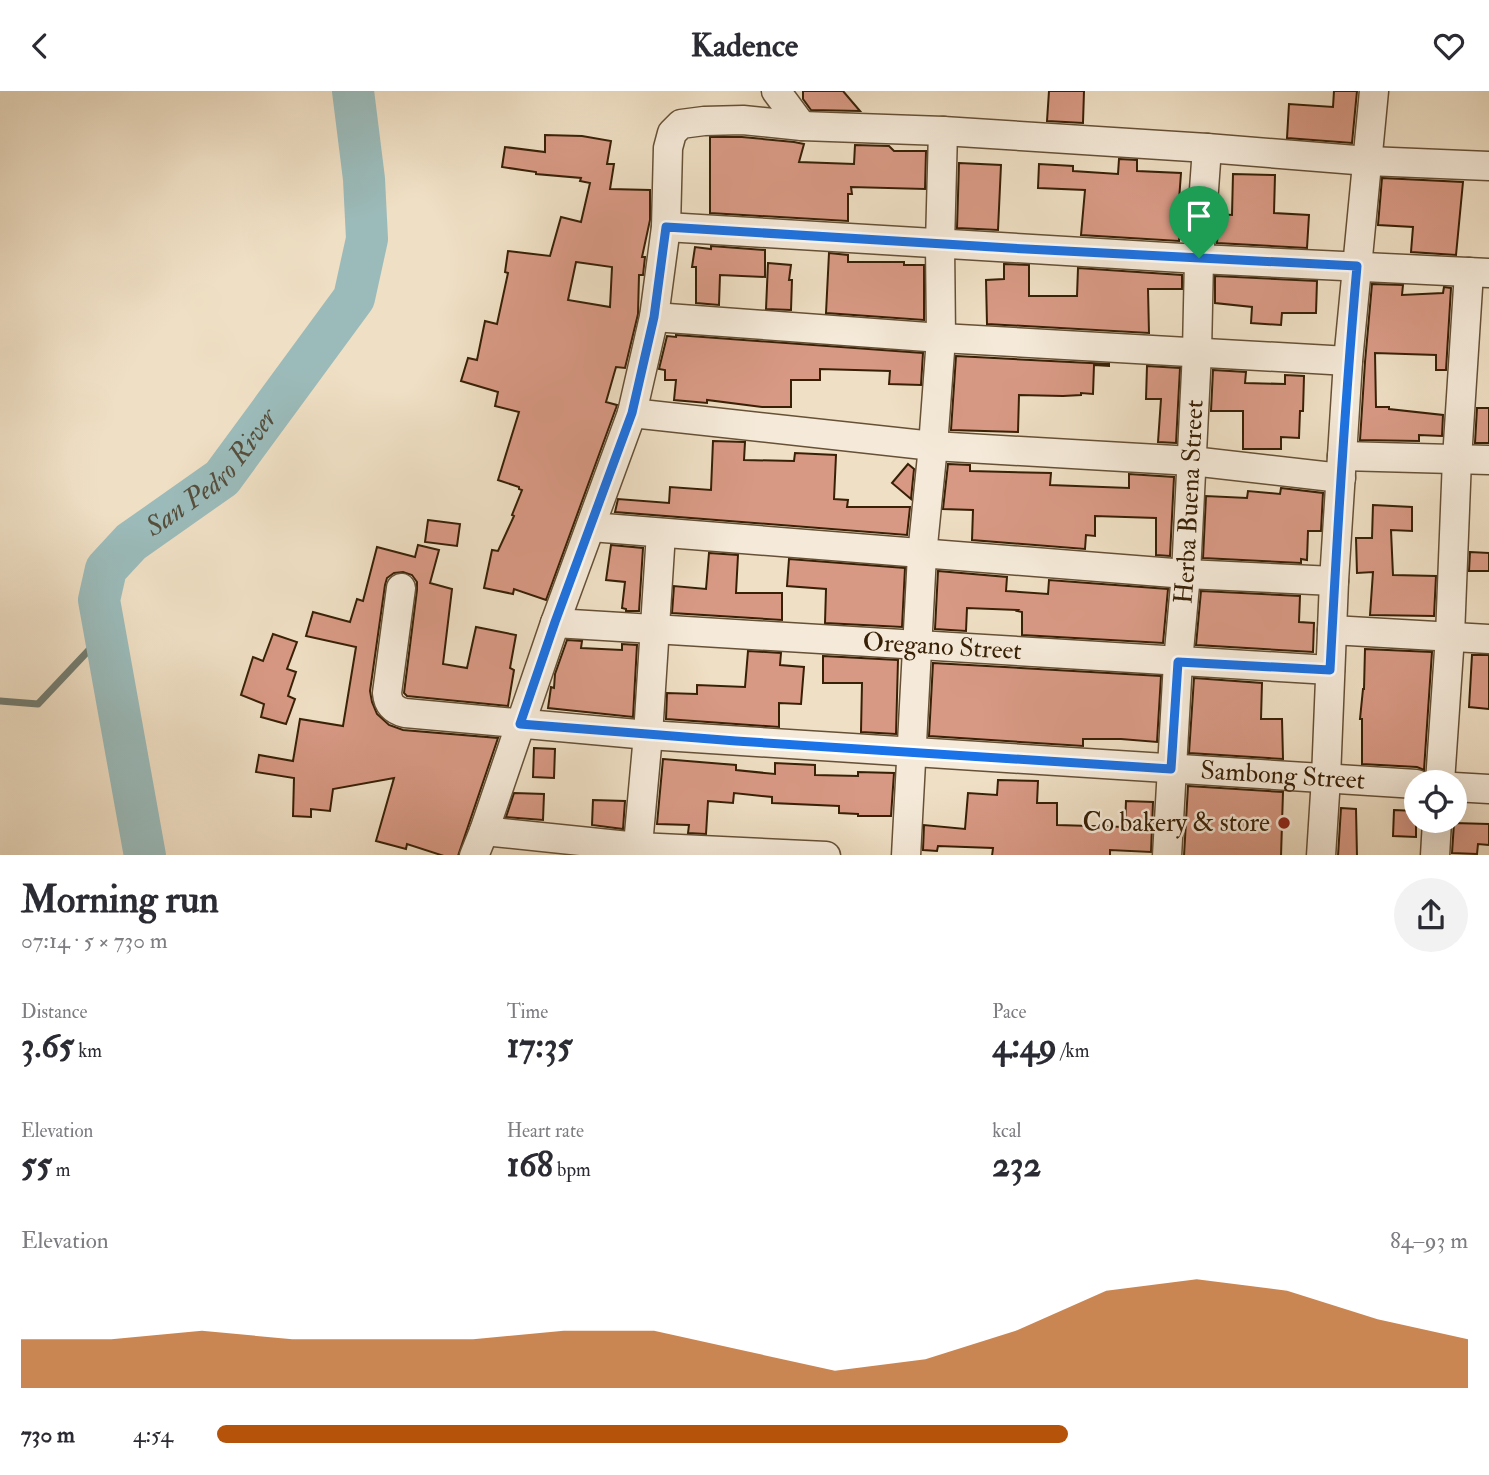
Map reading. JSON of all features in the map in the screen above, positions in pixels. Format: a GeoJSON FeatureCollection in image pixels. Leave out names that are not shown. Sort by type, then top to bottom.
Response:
{"type":"FeatureCollection","features":[{"type":"Feature","properties":{"kind":"street"},"geometry":{"type":"LineString","coordinates":[[776,91],[802,126]]}},
{"type":"Feature","properties":{"kind":"street"},"geometry":{"type":"LineString","coordinates":[[1321,855],[1348,361],[1374,91]]}},
{"type":"Feature","properties":{"kind":"street"},"geometry":{"type":"LineString","coordinates":[[788,855],[479,843],[555,622],[632,413],[654,317],[666,227],[668,148],[672,133],[681,124],[743,120],[802,126],[943,131],[1207,148],[1368,161],[1489,166]]}},
{"type":"Feature","properties":{"kind":"street"},"geometry":{"type":"LineString","coordinates":[[906,855],[922,555],[942,338],[940,244],[943,131]]}},
{"type":"Feature","properties":{"kind":"street","name":"Herba Buena Street"},"geometry":{"type":"LineString","coordinates":[[1167,855],[1186,574],[1199,258],[1207,148]]}},
{"type":"Feature","properties":{"kind":"street"},"geometry":{"type":"LineString","coordinates":[[666,227],[1479,273],[1457,459],[1450,636],[1441,770]]}},
{"type":"Feature","properties":{"kind":"street"},"geometry":{"type":"LineString","coordinates":[[654,317],[942,338],[1348,361]]}},
{"type":"Feature","properties":{"kind":"street"},"geometry":{"type":"LineString","coordinates":[[632,413],[933,446],[1192,461],[1342,467],[1457,459],[1489,460]]}},
{"type":"Feature","properties":{"kind":"street"},"geometry":{"type":"LineString","coordinates":[[591,527],[922,555],[1186,574],[1334,581]]}},
{"type":"Feature","properties":{"kind":"street"},"geometry":{"type":"LineString","coordinates":[[638,851],[661,533]]}},
{"type":"Feature","properties":{"kind":"street","name":"Sambong Street"},"geometry":{"type":"LineString","coordinates":[[401,588],[387,693],[392,707],[405,713],[648,735],[912,754],[1404,783]]}},
{"type":"Feature","properties":{"kind":"street","name":"Oregano Street"},"geometry":{"type":"LineString","coordinates":[[555,622],[1330,670]]}},
{"type":"Feature","properties":{"kind":"street"},"geometry":{"type":"LineString","coordinates":[[1332,630],[1489,639]]}},
{"type":"Feature","properties":{"kind":"street"},"geometry":{"type":"LineString","coordinates":[[1467,788],[1489,789]]}},
{"type":"Feature","properties":{"kind":"street"},"geometry":{"type":"LineString","coordinates":[[1435,855],[1436,833]]}},
{"type":"Feature","properties":{"kind":"building"},"geometry":{"type":"Polygon","coordinates":[[[803,91],[843,91],[860,111],[811,110],[803,99],[803,91]]]}},
{"type":"Feature","properties":{"kind":"building"},"geometry":{"type":"Polygon","coordinates":[[[1049,91],[1084,91],[1083,123],[1047,121],[1049,91]]]}},
{"type":"Feature","properties":{"kind":"building"},"geometry":{"type":"Polygon","coordinates":[[[1334,91],[1357,91],[1352,143],[1287,138],[1289,104],[1333,107],[1334,91]]]}},
{"type":"Feature","properties":{"kind":"building"},"geometry":{"type":"Polygon","coordinates":[[[545,135],[582,136],[611,141],[607,164],[614,164],[610,189],[650,190],[650,220],[642,257],[645,257],[643,275],[639,275],[638,314],[625,368],[616,367],[606,402],[617,405],[546,600],[514,589],[513,594],[484,588],[492,550],[498,551],[522,490],[498,480],[519,412],[495,406],[498,392],[461,381],[468,358],[477,360],[485,321],[497,324],[508,273],[505,272],[508,251],[550,256],[561,217],[581,222],[590,183],[580,181],[581,178],[536,174],[502,167],[505,147],[545,152],[545,135]],[[576,262],[568,300],[610,307],[612,267],[576,262]]]}},
{"type":"Feature","properties":{"kind":"building"},"geometry":{"type":"Polygon","coordinates":[[[710,137],[742,137],[804,144],[799,162],[854,164],[855,145],[889,146],[894,151],[926,151],[925,189],[851,187],[852,194],[848,194],[848,221],[710,213],[710,137]]]}},
{"type":"Feature","properties":{"kind":"building"},"geometry":{"type":"Polygon","coordinates":[[[1119,159],[1137,160],[1137,171],[1181,173],[1179,241],[1081,235],[1085,190],[1038,188],[1039,164],[1073,166],[1073,171],[1118,174],[1119,159]]]}},
{"type":"Feature","properties":{"kind":"building"},"geometry":{"type":"Polygon","coordinates":[[[959,163],[1001,165],[998,230],[957,228],[959,163]]]}},
{"type":"Feature","properties":{"kind":"building"},"geometry":{"type":"Polygon","coordinates":[[[1233,174],[1275,175],[1274,213],[1309,215],[1307,248],[1217,243],[1219,214],[1232,215],[1233,174]]]}},
{"type":"Feature","properties":{"kind":"building"},"geometry":{"type":"Polygon","coordinates":[[[1382,178],[1463,182],[1456,255],[1411,252],[1413,227],[1378,225],[1382,178]]]}},
{"type":"Feature","properties":{"kind":"building"},"geometry":{"type":"Polygon","coordinates":[[[711,246],[765,250],[765,277],[720,275],[719,305],[696,303],[696,267],[692,267],[695,247],[711,249],[711,246]]]}},
{"type":"Feature","properties":{"kind":"building"},"geometry":{"type":"Polygon","coordinates":[[[829,253],[848,255],[848,262],[904,262],[904,265],[924,265],[924,320],[826,313],[829,253]]]}},
{"type":"Feature","properties":{"kind":"building"},"geometry":{"type":"Polygon","coordinates":[[[768,263],[791,265],[791,310],[766,309],[768,263]]]}},
{"type":"Feature","properties":{"kind":"building"},"geometry":{"type":"Polygon","coordinates":[[[1004,264],[1029,265],[1029,296],[1077,296],[1078,268],[1182,275],[1182,289],[1148,289],[1149,333],[987,324],[986,280],[1004,279],[1004,264]]]}},
{"type":"Feature","properties":{"kind":"building"},"geometry":{"type":"Polygon","coordinates":[[[1215,276],[1317,281],[1316,313],[1282,313],[1281,325],[1251,323],[1252,307],[1215,303],[1215,276]]]}},
{"type":"Feature","properties":{"kind":"building"},"geometry":{"type":"Polygon","coordinates":[[[1372,284],[1403,285],[1402,295],[1443,293],[1444,287],[1451,288],[1446,370],[1436,370],[1436,355],[1375,353],[1376,407],[1443,415],[1442,436],[1419,435],[1419,441],[1360,440],[1372,284]]]}},
{"type":"Feature","properties":{"kind":"building"},"geometry":{"type":"Polygon","coordinates":[[[667,336],[923,353],[921,385],[889,384],[890,371],[820,369],[820,380],[791,380],[791,407],[674,400],[676,380],[665,380],[665,370],[659,369],[667,336]]]}},
{"type":"Feature","properties":{"kind":"building"},"geometry":{"type":"Polygon","coordinates":[[[956,356],[1109,364],[1109,366],[1094,365],[1093,394],[1019,395],[1018,432],[951,430],[956,356]]]}},
{"type":"Feature","properties":{"kind":"building"},"geometry":{"type":"Polygon","coordinates":[[[1147,366],[1180,368],[1176,443],[1158,442],[1161,399],[1146,399],[1147,366]]]}},
{"type":"Feature","properties":{"kind":"building"},"geometry":{"type":"Polygon","coordinates":[[[1213,370],[1246,372],[1245,383],[1285,384],[1285,375],[1304,376],[1299,438],[1281,437],[1281,449],[1243,449],[1243,411],[1211,411],[1213,370]]]}},
{"type":"Feature","properties":{"kind":"building"},"geometry":{"type":"Polygon","coordinates":[[[1477,408],[1489,408],[1489,443],[1475,443],[1477,408]]]}},
{"type":"Feature","properties":{"kind":"building"},"geometry":{"type":"Polygon","coordinates":[[[713,441],[745,442],[744,460],[794,461],[795,453],[836,455],[834,499],[848,500],[847,507],[910,507],[907,535],[615,512],[618,499],[669,503],[670,487],[711,490],[713,441]]]}},
{"type":"Feature","properties":{"kind":"building"},"geometry":{"type":"Polygon","coordinates":[[[908,464],[914,469],[911,499],[892,483],[908,464]]]}},
{"type":"Feature","properties":{"kind":"building"},"geometry":{"type":"Polygon","coordinates":[[[948,464],[970,465],[970,471],[1051,473],[1050,485],[1129,488],[1129,474],[1174,477],[1170,556],[1156,555],[1156,518],[1095,516],[1095,536],[1086,535],[1085,549],[972,540],[973,510],[943,509],[948,464]]]}},
{"type":"Feature","properties":{"kind":"building"},"geometry":{"type":"Polygon","coordinates":[[[1281,488],[1323,493],[1321,531],[1308,531],[1307,560],[1301,559],[1301,563],[1203,558],[1206,496],[1247,498],[1248,491],[1280,494],[1281,488]]]}},
{"type":"Feature","properties":{"kind":"building"},"geometry":{"type":"Polygon","coordinates":[[[1373,505],[1412,507],[1412,531],[1391,530],[1393,575],[1436,576],[1434,616],[1370,615],[1373,572],[1357,573],[1356,538],[1372,538],[1373,505]]]}},
{"type":"Feature","properties":{"kind":"building"},"geometry":{"type":"Polygon","coordinates":[[[428,520],[460,524],[457,546],[425,542],[428,520]]]}},
{"type":"Feature","properties":{"kind":"building"},"geometry":{"type":"Polygon","coordinates":[[[418,545],[439,550],[430,583],[452,589],[443,664],[467,668],[476,627],[516,635],[510,668],[514,670],[508,706],[407,696],[404,693],[417,582],[412,575],[403,572],[394,573],[387,578],[370,691],[377,714],[389,725],[403,730],[498,738],[458,855],[441,855],[407,844],[406,849],[376,841],[394,778],[333,789],[330,811],[311,809],[311,817],[293,816],[294,778],[256,772],[259,755],[293,761],[300,719],[343,726],[356,647],[306,636],[313,612],[350,622],[357,599],[363,601],[377,547],[415,557],[418,545]]]}},
{"type":"Feature","properties":{"kind":"building"},"geometry":{"type":"Polygon","coordinates":[[[611,545],[643,548],[639,611],[626,611],[622,608],[625,582],[606,580],[611,545]]]}},
{"type":"Feature","properties":{"kind":"building"},"geometry":{"type":"Polygon","coordinates":[[[1470,552],[1489,553],[1489,571],[1469,571],[1470,552]]]}},
{"type":"Feature","properties":{"kind":"building"},"geometry":{"type":"Polygon","coordinates":[[[709,553],[738,555],[736,593],[782,593],[782,620],[672,613],[674,586],[706,589],[709,553]]]}},
{"type":"Feature","properties":{"kind":"building"},"geometry":{"type":"Polygon","coordinates":[[[789,559],[905,568],[902,627],[825,623],[826,589],[787,586],[789,559]]]}},
{"type":"Feature","properties":{"kind":"building"},"geometry":{"type":"Polygon","coordinates":[[[938,571],[1007,577],[1006,591],[1048,594],[1049,580],[1168,589],[1163,643],[1022,635],[1022,612],[1018,610],[967,608],[966,631],[935,629],[938,571]]]}},
{"type":"Feature","properties":{"kind":"building"},"geometry":{"type":"Polygon","coordinates":[[[1201,591],[1300,596],[1299,622],[1314,623],[1313,652],[1196,645],[1201,591]]]}},
{"type":"Feature","properties":{"kind":"building"},"geometry":{"type":"Polygon","coordinates":[[[273,634],[297,642],[287,669],[296,672],[288,696],[295,699],[286,724],[261,717],[264,704],[241,695],[253,657],[263,661],[273,634]]]}},
{"type":"Feature","properties":{"kind":"building"},"geometry":{"type":"Polygon","coordinates":[[[567,640],[582,641],[581,648],[622,650],[622,644],[637,645],[633,717],[548,708],[551,687],[554,688],[555,674],[567,640]]]}},
{"type":"Feature","properties":{"kind":"building"},"geometry":{"type":"Polygon","coordinates":[[[1365,649],[1432,652],[1424,770],[1417,767],[1362,764],[1360,719],[1365,649]]]}},
{"type":"Feature","properties":{"kind":"building"},"geometry":{"type":"Polygon","coordinates":[[[748,651],[781,653],[780,665],[804,667],[801,704],[779,703],[779,727],[666,719],[667,693],[697,694],[697,685],[745,687],[748,651]]]}},
{"type":"Feature","properties":{"kind":"building"},"geometry":{"type":"Polygon","coordinates":[[[1472,655],[1489,655],[1489,709],[1469,707],[1472,655]]]}},
{"type":"Feature","properties":{"kind":"building"},"geometry":{"type":"Polygon","coordinates":[[[823,656],[898,660],[896,734],[861,732],[862,683],[823,683],[823,656]]]}},
{"type":"Feature","properties":{"kind":"building"},"geometry":{"type":"Polygon","coordinates":[[[933,663],[1161,676],[1157,742],[1083,739],[1083,746],[929,736],[933,663]]]}},
{"type":"Feature","properties":{"kind":"building"},"geometry":{"type":"Polygon","coordinates":[[[1194,678],[1262,683],[1261,719],[1282,719],[1283,759],[1189,753],[1194,678]]]}},
{"type":"Feature","properties":{"kind":"building"},"geometry":{"type":"Polygon","coordinates":[[[534,748],[555,749],[554,778],[533,777],[534,748]]]}},
{"type":"Feature","properties":{"kind":"building"},"geometry":{"type":"Polygon","coordinates":[[[663,759],[736,765],[736,770],[775,774],[775,763],[815,765],[815,775],[894,773],[891,816],[858,816],[839,813],[839,806],[772,803],[772,797],[734,793],[733,803],[708,801],[706,834],[688,833],[689,825],[657,824],[663,759]]]}},
{"type":"Feature","properties":{"kind":"building"},"geometry":{"type":"Polygon","coordinates":[[[998,780],[1038,781],[1037,803],[1057,803],[1057,825],[1125,827],[1126,801],[1153,802],[1151,852],[1110,850],[1110,855],[992,855],[993,848],[938,846],[937,851],[923,850],[924,825],[965,829],[968,793],[997,795],[998,780]]]}},
{"type":"Feature","properties":{"kind":"building"},"geometry":{"type":"Polygon","coordinates":[[[1188,786],[1283,792],[1281,855],[1184,855],[1188,786]]]}},
{"type":"Feature","properties":{"kind":"building"},"geometry":{"type":"Polygon","coordinates":[[[514,793],[544,794],[543,820],[506,817],[514,793]]]}},
{"type":"Feature","properties":{"kind":"building"},"geometry":{"type":"Polygon","coordinates":[[[593,800],[625,801],[623,829],[592,825],[593,800]]]}},
{"type":"Feature","properties":{"kind":"building"},"geometry":{"type":"Polygon","coordinates":[[[1341,808],[1356,809],[1357,855],[1338,855],[1341,808]]]}},
{"type":"Feature","properties":{"kind":"building"},"geometry":{"type":"Polygon","coordinates":[[[1394,810],[1404,810],[1404,833],[1416,833],[1416,837],[1393,836],[1394,810]]]}},
{"type":"Feature","properties":{"kind":"building"},"geometry":{"type":"Polygon","coordinates":[[[1467,823],[1489,824],[1489,845],[1478,844],[1477,854],[1452,853],[1453,833],[1467,833],[1467,823]]]}},
{"type":"Feature","properties":{"kind":"waterway","name":"San Pedro River"},"geometry":{"type":"LineString","coordinates":[[145,855],[99,600],[106,569],[131,542],[222,478],[354,298],[367,239],[364,179],[353,91]]}},
{"type":"Feature","properties":{"kind":"waterway"},"geometry":{"type":"LineString","coordinates":[[0,701],[38,704],[105,633]]}},
{"type":"Feature","properties":{"kind":"place","name":"Co bakery & store"},"geometry":{"type":"Point","coordinates":[1284,823]}},
{"type":"Feature","properties":{"kind":"route"},"geometry":{"type":"LineString","coordinates":[[666,227],[1199,258],[1357,266],[1348,361],[1330,670],[1178,662],[1171,769],[912,754],[520,724],[632,413],[654,317],[666,227]]}}]}
